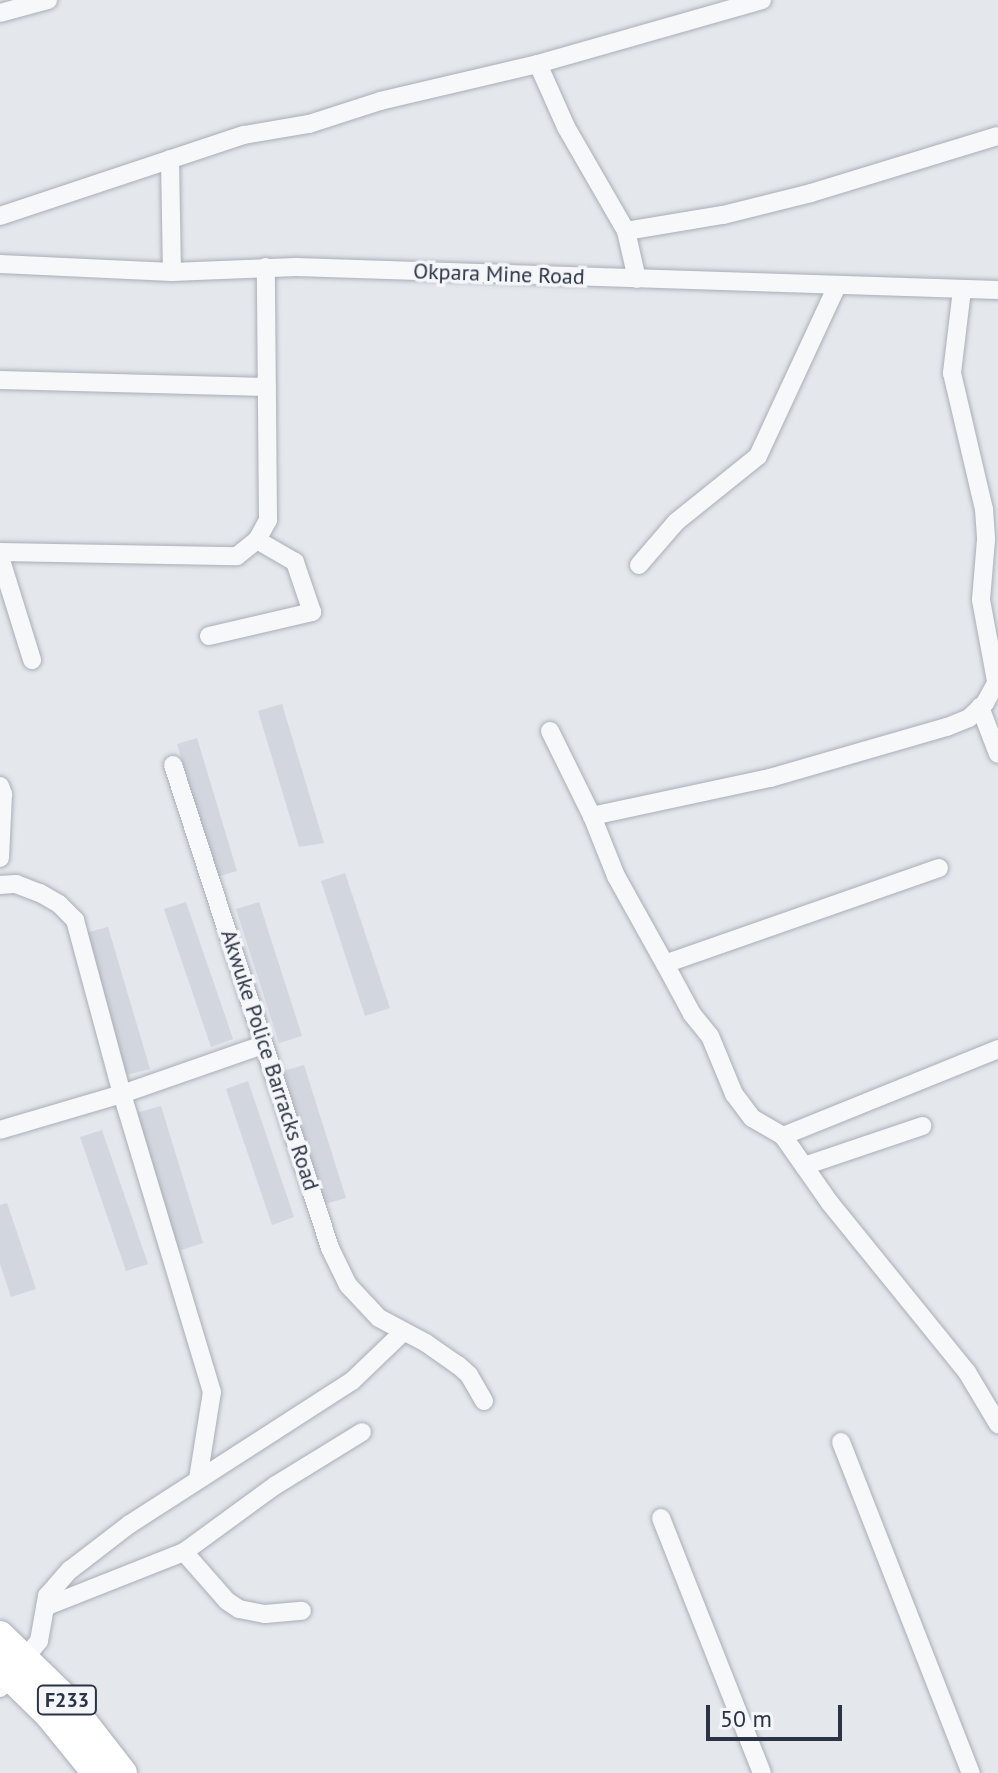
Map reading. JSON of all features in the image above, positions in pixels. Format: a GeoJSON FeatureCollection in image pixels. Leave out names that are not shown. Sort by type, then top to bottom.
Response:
{"type":"FeatureCollection","features":[{"type":"Feature","properties":{"kind":"main road","name":"F233"},"geometry":{"type":"LineString","coordinates":[[0,1635],[9,1672],[96,1773]]}},
{"type":"Feature","properties":{"kind":"main road","name":"F233"},"geometry":{"type":"LineString","coordinates":[[9,1672],[64,1697],[123,1773]]}},
{"type":"Feature","properties":{"kind":"street"},"geometry":{"type":"LineString","coordinates":[[0,13],[48,0]]}},
{"type":"Feature","properties":{"kind":"street"},"geometry":{"type":"LineString","coordinates":[[0,216],[244,135],[309,124],[380,101],[538,64],[636,33],[762,0]]}},
{"type":"Feature","properties":{"kind":"street"},"geometry":{"type":"LineString","coordinates":[[538,64],[566,127],[626,231],[637,279]]}},
{"type":"Feature","properties":{"kind":"street"},"geometry":{"type":"LineString","coordinates":[[626,231],[723,215],[796,197],[998,136]]}},
{"type":"Feature","properties":{"kind":"street"},"geometry":{"type":"LineString","coordinates":[[170,159],[172,272]]}},
{"type":"Feature","properties":{"kind":"street","name":"Okpara Mine Road"},"geometry":{"type":"LineString","coordinates":[[0,264],[172,272],[266,267],[998,290]]}},
{"type":"Feature","properties":{"kind":"street"},"geometry":{"type":"LineString","coordinates":[[32,660],[0,554],[237,556],[257,540],[268,520],[266,267]]}},
{"type":"Feature","properties":{"kind":"street"},"geometry":{"type":"LineString","coordinates":[[639,565],[676,522],[758,456],[837,286]]}},
{"type":"Feature","properties":{"kind":"street"},"geometry":{"type":"LineString","coordinates":[[592,816],[770,778],[947,727],[969,718],[980,707],[997,680],[981,600],[986,540],[984,509],[952,373],[962,290]]}},
{"type":"Feature","properties":{"kind":"street"},"geometry":{"type":"LineString","coordinates":[[0,380],[267,387]]}},
{"type":"Feature","properties":{"kind":"street"},"geometry":{"type":"LineString","coordinates":[[209,636],[312,612],[295,562],[257,540]]}},
{"type":"Feature","properties":{"kind":"street"},"geometry":{"type":"LineString","coordinates":[[980,707],[998,754]]}},
{"type":"Feature","properties":{"kind":"street"},"geometry":{"type":"LineString","coordinates":[[550,731],[592,816],[616,876],[692,1014],[710,1036],[734,1094],[752,1118],[783,1136],[839,1216],[967,1372],[998,1424]]}},
{"type":"Feature","properties":{"kind":"street","name":"Akwuke Police Barracks Road"},"geometry":{"type":"LineString","coordinates":[[173,765],[330,1248],[348,1285],[379,1318],[402,1333],[426,1343],[458,1365],[469,1375],[484,1401]]}},
{"type":"Feature","properties":{"kind":"street"},"geometry":{"type":"LineString","coordinates":[[0,786],[0,858]]}},
{"type":"Feature","properties":{"kind":"street"},"geometry":{"type":"LineString","coordinates":[[665,964],[939,868]]}},
{"type":"Feature","properties":{"kind":"street"},"geometry":{"type":"LineString","coordinates":[[0,885],[16,884],[40,893],[75,920],[122,1094],[212,1392],[198,1479]]}},
{"type":"Feature","properties":{"kind":"street"},"geometry":{"type":"LineString","coordinates":[[0,1130],[122,1094],[263,1045]]}},
{"type":"Feature","properties":{"kind":"street"},"geometry":{"type":"LineString","coordinates":[[783,1136],[998,1049]]}},
{"type":"Feature","properties":{"kind":"street"},"geometry":{"type":"LineString","coordinates":[[804,1166],[922,1126]]}},
{"type":"Feature","properties":{"kind":"street"},"geometry":{"type":"LineString","coordinates":[[9,1672],[41,1636],[45,1607],[52,1588],[70,1570],[198,1479],[280,1431],[352,1381],[402,1333]]}},
{"type":"Feature","properties":{"kind":"street"},"geometry":{"type":"LineString","coordinates":[[45,1607],[184,1552],[276,1485],[362,1432]]}},
{"type":"Feature","properties":{"kind":"street"},"geometry":{"type":"LineString","coordinates":[[841,1442],[971,1773]]}},
{"type":"Feature","properties":{"kind":"street"},"geometry":{"type":"LineString","coordinates":[[661,1518],[762,1773]]}},
{"type":"Feature","properties":{"kind":"street"},"geometry":{"type":"LineString","coordinates":[[184,1552],[227,1601],[239,1609],[265,1614],[302,1611]]}},
{"type":"Feature","properties":{"kind":"shaded area"},"geometry":{"type":"Polygon","coordinates":[[[282,704],[324,843],[299,847],[258,711],[282,704]]]}},
{"type":"Feature","properties":{"kind":"shaded area"},"geometry":{"type":"Polygon","coordinates":[[[197,738],[237,871],[217,877],[177,744],[197,738]]]}},
{"type":"Feature","properties":{"kind":"shaded area"},"geometry":{"type":"Polygon","coordinates":[[[345,873],[390,1008],[365,1016],[321,881],[345,873]]]}},
{"type":"Feature","properties":{"kind":"shaded area"},"geometry":{"type":"Polygon","coordinates":[[[186,902],[233,1039],[211,1047],[164,909],[186,902]]]}},
{"type":"Feature","properties":{"kind":"shaded area"},"geometry":{"type":"Polygon","coordinates":[[[259,902],[302,1036],[279,1043],[236,909],[259,902]]]}},
{"type":"Feature","properties":{"kind":"shaded area"},"geometry":{"type":"Polygon","coordinates":[[[108,927],[150,1069],[126,1075],[85,933],[108,927]]]}},
{"type":"Feature","properties":{"kind":"shaded area"},"geometry":{"type":"Polygon","coordinates":[[[304,1065],[346,1198],[325,1204],[283,1071],[304,1065]]]}},
{"type":"Feature","properties":{"kind":"shaded area"},"geometry":{"type":"Polygon","coordinates":[[[248,1081],[294,1217],[272,1225],[226,1089],[248,1081]]]}},
{"type":"Feature","properties":{"kind":"shaded area"},"geometry":{"type":"Polygon","coordinates":[[[161,1106],[203,1243],[178,1251],[136,1113],[161,1106]]]}},
{"type":"Feature","properties":{"kind":"shaded area"},"geometry":{"type":"Polygon","coordinates":[[[102,1130],[148,1264],[126,1271],[80,1137],[102,1130]]]}},
{"type":"Feature","properties":{"kind":"shaded area"},"geometry":{"type":"Polygon","coordinates":[[[7,1203],[36,1289],[11,1297],[0,1264],[0,1205],[7,1203]]]}}]}
